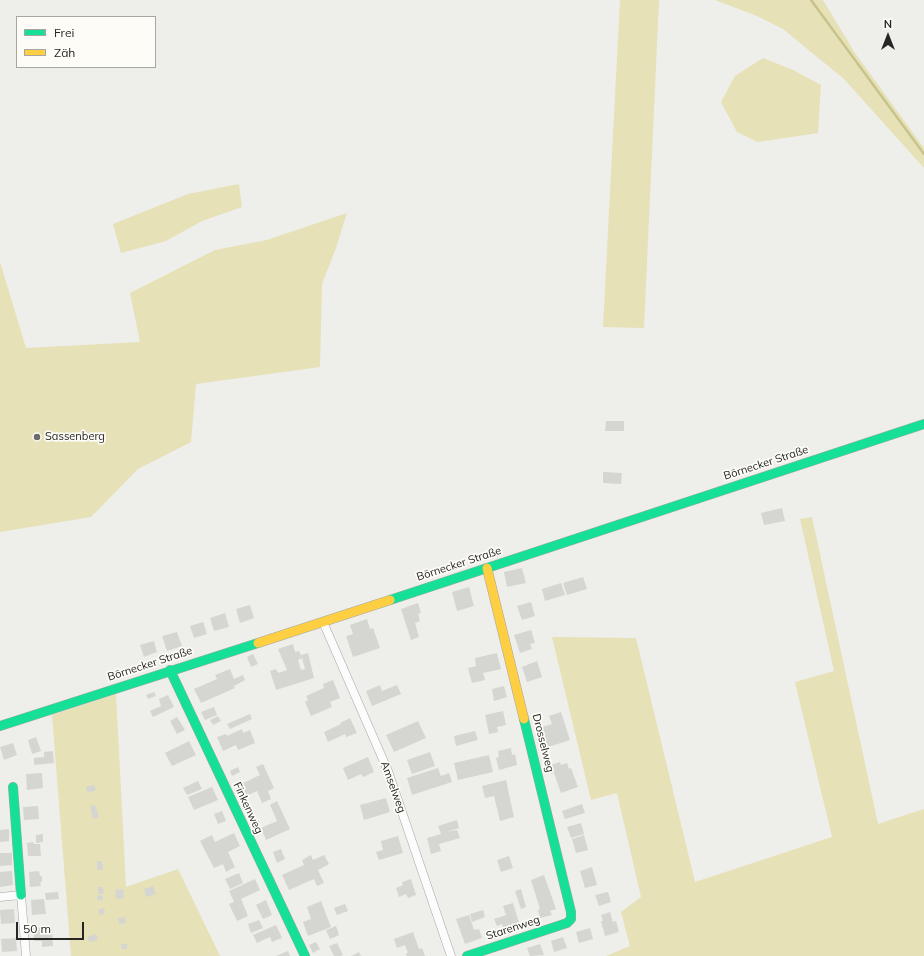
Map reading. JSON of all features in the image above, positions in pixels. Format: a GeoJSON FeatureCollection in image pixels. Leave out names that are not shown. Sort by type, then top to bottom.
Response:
{"type":"FeatureCollection","features":[{"type":"Feature","properties":{"kind":"street","name":"Börnecker Straße"},"geometry":{"type":"LineString","coordinates":[[0,726],[170,670],[323,622],[924,424]]}},
{"type":"Feature","properties":{"kind":"street","name":"Drosselweg"},"geometry":{"type":"LineString","coordinates":[[488,568],[571,912],[571,918],[567,923]]}},
{"type":"Feature","properties":{"kind":"street","name":"Amselweg"},"geometry":{"type":"LineString","coordinates":[[323,622],[388,771],[451,956]]}},
{"type":"Feature","properties":{"kind":"street","name":"Finkenweg"},"geometry":{"type":"LineString","coordinates":[[170,670],[305,956]]}},
{"type":"Feature","properties":{"kind":"street"},"geometry":{"type":"LineString","coordinates":[[13,787],[26,956]]}},
{"type":"Feature","properties":{"kind":"street"},"geometry":{"type":"LineString","coordinates":[[0,897],[21,895]]}},
{"type":"Feature","properties":{"kind":"street","name":"Starenweg"},"geometry":{"type":"LineString","coordinates":[[467,956],[567,923]]}},
{"type":"Feature","properties":{"kind":"shaded area"},"geometry":{"type":"Polygon","coordinates":[[[620,0],[659,0],[644,328],[603,327],[620,0]]]}},
{"type":"Feature","properties":{"kind":"shaded area"},"geometry":{"type":"Polygon","coordinates":[[[715,0],[823,0],[855,53],[924,148],[924,168],[844,79],[783,29],[757,16],[715,0]]]}},
{"type":"Feature","properties":{"kind":"shaded area"},"geometry":{"type":"Polygon","coordinates":[[[763,58],[793,70],[821,85],[818,133],[758,142],[737,132],[721,102],[735,76],[763,58]]]}},
{"type":"Feature","properties":{"kind":"shaded area"},"geometry":{"type":"Polygon","coordinates":[[[239,184],[242,207],[202,221],[166,241],[121,253],[113,224],[188,194],[239,184]]]}},
{"type":"Feature","properties":{"kind":"shaded area"},"geometry":{"type":"Polygon","coordinates":[[[347,213],[336,248],[322,284],[320,367],[196,384],[191,442],[138,469],[91,517],[0,532],[0,262],[26,348],[140,342],[130,293],[215,250],[267,240],[347,213]]]}},
{"type":"Feature","properties":{"kind":"shaded area"},"geometry":{"type":"Polygon","coordinates":[[[812,517],[878,824],[924,809],[924,956],[606,956],[630,946],[621,912],[641,897],[617,793],[591,800],[552,637],[636,638],[695,882],[832,837],[795,682],[834,671],[800,519],[812,517]]]}},
{"type":"Feature","properties":{"kind":"shaded area"},"geometry":{"type":"Polygon","coordinates":[[[116,694],[126,887],[178,869],[220,956],[71,956],[52,715],[116,694]]]}},
{"type":"Feature","properties":{"kind":"building"},"geometry":{"type":"Polygon","coordinates":[[[606,421],[624,421],[624,431],[605,431],[606,421]]]}},
{"type":"Feature","properties":{"kind":"building"},"geometry":{"type":"Polygon","coordinates":[[[603,472],[622,473],[621,484],[603,483],[603,472]]]}},
{"type":"Feature","properties":{"kind":"building"},"geometry":{"type":"Polygon","coordinates":[[[782,508],[785,521],[764,525],[761,513],[782,508]]]}},
{"type":"Feature","properties":{"kind":"building"},"geometry":{"type":"Polygon","coordinates":[[[522,568],[526,583],[507,587],[504,572],[522,568]]]}},
{"type":"Feature","properties":{"kind":"building"},"geometry":{"type":"Polygon","coordinates":[[[583,577],[587,589],[567,595],[563,583],[583,577]]]}},
{"type":"Feature","properties":{"kind":"building"},"geometry":{"type":"Polygon","coordinates":[[[561,583],[565,595],[545,601],[542,589],[561,583]]]}},
{"type":"Feature","properties":{"kind":"building"},"geometry":{"type":"Polygon","coordinates":[[[469,587],[474,606],[457,611],[452,592],[469,587]]]}},
{"type":"Feature","properties":{"kind":"building"},"geometry":{"type":"Polygon","coordinates":[[[531,602],[535,616],[522,620],[517,606],[531,602]]]}},
{"type":"Feature","properties":{"kind":"building"},"geometry":{"type":"Polygon","coordinates":[[[418,603],[421,613],[418,614],[420,621],[415,623],[419,637],[411,640],[401,609],[418,603]]]}},
{"type":"Feature","properties":{"kind":"building"},"geometry":{"type":"Polygon","coordinates":[[[250,605],[254,618],[240,623],[236,609],[250,605]]]}},
{"type":"Feature","properties":{"kind":"building"},"geometry":{"type":"Polygon","coordinates":[[[225,613],[229,627],[214,631],[210,618],[225,613]]]}},
{"type":"Feature","properties":{"kind":"building"},"geometry":{"type":"Polygon","coordinates":[[[367,619],[370,629],[373,628],[380,648],[353,657],[346,636],[353,634],[350,625],[367,619]]]}},
{"type":"Feature","properties":{"kind":"building"},"geometry":{"type":"Polygon","coordinates":[[[203,622],[207,634],[194,638],[190,626],[203,622]]]}},
{"type":"Feature","properties":{"kind":"building"},"geometry":{"type":"Polygon","coordinates":[[[531,630],[535,643],[530,644],[532,649],[520,653],[514,635],[531,630]]]}},
{"type":"Feature","properties":{"kind":"building"},"geometry":{"type":"Polygon","coordinates":[[[177,632],[182,646],[167,651],[162,636],[177,632]]]}},
{"type":"Feature","properties":{"kind":"building"},"geometry":{"type":"Polygon","coordinates":[[[154,641],[157,652],[144,657],[140,645],[154,641]]]}},
{"type":"Feature","properties":{"kind":"building"},"geometry":{"type":"Polygon","coordinates":[[[293,644],[295,652],[299,651],[301,655],[308,653],[314,678],[276,690],[270,671],[276,669],[278,673],[287,670],[278,649],[293,644]],[[302,658],[298,660],[301,670],[305,669],[302,658]]]}},
{"type":"Feature","properties":{"kind":"building"},"geometry":{"type":"Polygon","coordinates":[[[497,653],[501,669],[483,673],[485,680],[472,683],[468,668],[476,666],[475,658],[497,653]]]}},
{"type":"Feature","properties":{"kind":"building"},"geometry":{"type":"Polygon","coordinates":[[[253,654],[258,664],[251,667],[247,657],[253,654]]]}},
{"type":"Feature","properties":{"kind":"building"},"geometry":{"type":"Polygon","coordinates":[[[537,661],[542,677],[527,682],[522,667],[537,661]]]}},
{"type":"Feature","properties":{"kind":"building"},"geometry":{"type":"Polygon","coordinates":[[[230,669],[234,679],[243,675],[245,680],[234,686],[235,688],[201,703],[194,689],[217,679],[215,675],[230,669]]]}},
{"type":"Feature","properties":{"kind":"building"},"geometry":{"type":"Polygon","coordinates":[[[333,680],[340,698],[330,702],[332,707],[311,716],[305,702],[308,700],[306,696],[324,688],[323,684],[333,680]]]}},
{"type":"Feature","properties":{"kind":"building"},"geometry":{"type":"Polygon","coordinates":[[[380,685],[382,691],[397,685],[401,694],[372,706],[366,691],[380,685]]]}},
{"type":"Feature","properties":{"kind":"building"},"geometry":{"type":"Polygon","coordinates":[[[504,686],[507,697],[494,701],[492,689],[504,686]]]}},
{"type":"Feature","properties":{"kind":"building"},"geometry":{"type":"Polygon","coordinates":[[[154,692],[156,696],[148,699],[146,695],[154,692]]]}},
{"type":"Feature","properties":{"kind":"building"},"geometry":{"type":"Polygon","coordinates":[[[168,695],[174,707],[153,717],[150,711],[161,706],[159,699],[168,695]]]}},
{"type":"Feature","properties":{"kind":"building"},"geometry":{"type":"Polygon","coordinates":[[[214,707],[217,715],[205,720],[201,712],[214,707]]]}},
{"type":"Feature","properties":{"kind":"building"},"geometry":{"type":"Polygon","coordinates":[[[503,711],[506,725],[497,727],[498,732],[489,734],[485,715],[503,711]]]}},
{"type":"Feature","properties":{"kind":"building"},"geometry":{"type":"Polygon","coordinates":[[[561,712],[570,740],[542,749],[536,729],[552,724],[549,716],[561,712]]]}},
{"type":"Feature","properties":{"kind":"building"},"geometry":{"type":"Polygon","coordinates":[[[250,714],[252,719],[230,729],[227,724],[250,714]]]}},
{"type":"Feature","properties":{"kind":"building"},"geometry":{"type":"Polygon","coordinates":[[[218,716],[221,721],[213,725],[210,720],[218,716]]]}},
{"type":"Feature","properties":{"kind":"building"},"geometry":{"type":"Polygon","coordinates":[[[177,717],[185,730],[177,734],[170,721],[177,717]]]}},
{"type":"Feature","properties":{"kind":"building"},"geometry":{"type":"Polygon","coordinates":[[[350,718],[357,733],[346,737],[345,734],[328,742],[324,732],[350,718]]]}},
{"type":"Feature","properties":{"kind":"building"},"geometry":{"type":"Polygon","coordinates":[[[418,721],[426,738],[394,752],[386,735],[418,721]]]}},
{"type":"Feature","properties":{"kind":"building"},"geometry":{"type":"Polygon","coordinates":[[[242,729],[243,733],[250,730],[255,743],[238,750],[236,745],[223,751],[217,737],[226,734],[227,736],[242,729]]]}},
{"type":"Feature","properties":{"kind":"building"},"geometry":{"type":"Polygon","coordinates":[[[475,731],[478,740],[456,746],[454,736],[475,731]]]}},
{"type":"Feature","properties":{"kind":"building"},"geometry":{"type":"Polygon","coordinates":[[[36,737],[41,751],[32,754],[28,740],[36,737]]]}},
{"type":"Feature","properties":{"kind":"building"},"geometry":{"type":"Polygon","coordinates":[[[189,741],[196,755],[172,766],[165,753],[189,741]]]}},
{"type":"Feature","properties":{"kind":"building"},"geometry":{"type":"Polygon","coordinates":[[[13,743],[17,755],[4,760],[0,747],[13,743]]]}},
{"type":"Feature","properties":{"kind":"building"},"geometry":{"type":"Polygon","coordinates":[[[511,748],[512,755],[515,754],[517,765],[499,770],[496,758],[499,757],[498,751],[511,748]]]}},
{"type":"Feature","properties":{"kind":"building"},"geometry":{"type":"Polygon","coordinates":[[[53,751],[54,763],[34,765],[34,758],[44,757],[44,752],[53,751]]]}},
{"type":"Feature","properties":{"kind":"building"},"geometry":{"type":"Polygon","coordinates":[[[430,752],[435,766],[412,774],[407,760],[430,752]]]}},
{"type":"Feature","properties":{"kind":"building"},"geometry":{"type":"Polygon","coordinates":[[[489,755],[493,772],[458,780],[454,763],[489,755]]]}},
{"type":"Feature","properties":{"kind":"building"},"geometry":{"type":"Polygon","coordinates":[[[368,757],[374,772],[363,777],[361,774],[348,780],[343,768],[368,757]]]}},
{"type":"Feature","properties":{"kind":"building"},"geometry":{"type":"Polygon","coordinates":[[[560,762],[561,765],[567,763],[569,769],[571,768],[578,787],[561,793],[554,773],[551,774],[548,766],[560,762]]]}},
{"type":"Feature","properties":{"kind":"building"},"geometry":{"type":"Polygon","coordinates":[[[263,764],[274,788],[268,791],[271,799],[262,803],[257,791],[244,797],[239,785],[260,775],[256,767],[263,764]]]}},
{"type":"Feature","properties":{"kind":"building"},"geometry":{"type":"Polygon","coordinates":[[[238,767],[240,772],[232,776],[230,771],[238,767]]]}},
{"type":"Feature","properties":{"kind":"building"},"geometry":{"type":"Polygon","coordinates":[[[438,768],[441,776],[449,773],[452,782],[412,795],[407,778],[438,768]]]}},
{"type":"Feature","properties":{"kind":"building"},"geometry":{"type":"Polygon","coordinates":[[[42,773],[43,788],[27,790],[26,774],[42,773]]]}},
{"type":"Feature","properties":{"kind":"building"},"geometry":{"type":"Polygon","coordinates":[[[506,780],[514,817],[500,821],[494,796],[485,798],[482,786],[506,780]]]}},
{"type":"Feature","properties":{"kind":"building"},"geometry":{"type":"Polygon","coordinates":[[[198,781],[202,789],[187,795],[183,788],[198,781]]]}},
{"type":"Feature","properties":{"kind":"building"},"geometry":{"type":"Polygon","coordinates":[[[94,785],[96,790],[88,793],[86,787],[94,785]]]}},
{"type":"Feature","properties":{"kind":"building"},"geometry":{"type":"Polygon","coordinates":[[[212,787],[218,800],[194,810],[188,797],[212,787]]]}},
{"type":"Feature","properties":{"kind":"building"},"geometry":{"type":"Polygon","coordinates":[[[386,798],[390,812],[364,820],[360,805],[386,798]]]}},
{"type":"Feature","properties":{"kind":"building"},"geometry":{"type":"Polygon","coordinates":[[[277,801],[290,829],[266,840],[261,828],[277,821],[270,805],[277,801]]]}},
{"type":"Feature","properties":{"kind":"building"},"geometry":{"type":"Polygon","coordinates":[[[582,804],[585,813],[565,819],[562,811],[582,804]]]}},
{"type":"Feature","properties":{"kind":"building"},"geometry":{"type":"Polygon","coordinates":[[[95,805],[99,817],[93,819],[90,806],[95,805]]]}},
{"type":"Feature","properties":{"kind":"building"},"geometry":{"type":"Polygon","coordinates":[[[38,806],[39,819],[24,820],[23,807],[38,806]]]}},
{"type":"Feature","properties":{"kind":"building"},"geometry":{"type":"Polygon","coordinates":[[[222,811],[226,821],[218,824],[214,814],[222,811]]]}},
{"type":"Feature","properties":{"kind":"building"},"geometry":{"type":"Polygon","coordinates":[[[457,820],[459,828],[446,832],[457,830],[460,838],[439,844],[441,851],[431,854],[427,838],[441,834],[438,826],[457,820]]]}},
{"type":"Feature","properties":{"kind":"building"},"geometry":{"type":"Polygon","coordinates":[[[581,823],[584,834],[571,838],[567,827],[581,823]]]}},
{"type":"Feature","properties":{"kind":"building"},"geometry":{"type":"Polygon","coordinates":[[[9,829],[9,841],[0,842],[0,830],[9,829]]]}},
{"type":"Feature","properties":{"kind":"building"},"geometry":{"type":"Polygon","coordinates":[[[234,833],[240,846],[228,852],[235,867],[226,872],[223,864],[214,868],[200,841],[212,835],[215,842],[234,833]]]}},
{"type":"Feature","properties":{"kind":"building"},"geometry":{"type":"Polygon","coordinates":[[[43,834],[43,842],[36,843],[36,835],[43,834]]]}},
{"type":"Feature","properties":{"kind":"building"},"geometry":{"type":"Polygon","coordinates":[[[584,835],[588,850],[576,853],[572,839],[584,835]]]}},
{"type":"Feature","properties":{"kind":"building"},"geometry":{"type":"Polygon","coordinates":[[[398,836],[403,853],[379,860],[376,852],[383,850],[381,841],[398,836]]]}},
{"type":"Feature","properties":{"kind":"building"},"geometry":{"type":"Polygon","coordinates":[[[33,842],[34,844],[40,844],[41,856],[28,856],[27,843],[33,842]]]}},
{"type":"Feature","properties":{"kind":"building"},"geometry":{"type":"Polygon","coordinates":[[[281,849],[285,859],[277,863],[273,852],[281,849]]]}},
{"type":"Feature","properties":{"kind":"building"},"geometry":{"type":"Polygon","coordinates":[[[0,853],[12,853],[12,865],[0,866],[0,853]]]}},
{"type":"Feature","properties":{"kind":"building"},"geometry":{"type":"Polygon","coordinates":[[[311,855],[313,860],[324,855],[329,864],[318,870],[324,883],[317,886],[314,879],[289,890],[282,875],[304,865],[302,860],[311,855]]]}},
{"type":"Feature","properties":{"kind":"building"},"geometry":{"type":"Polygon","coordinates":[[[509,856],[513,868],[501,872],[497,860],[509,856]]]}},
{"type":"Feature","properties":{"kind":"building"},"geometry":{"type":"Polygon","coordinates":[[[97,861],[102,861],[103,870],[97,870],[97,861]]]}},
{"type":"Feature","properties":{"kind":"building"},"geometry":{"type":"Polygon","coordinates":[[[592,867],[597,885],[585,888],[580,871],[592,867]]]}},
{"type":"Feature","properties":{"kind":"building"},"geometry":{"type":"Polygon","coordinates":[[[12,871],[13,885],[0,887],[0,872],[12,871]]]}},
{"type":"Feature","properties":{"kind":"building"},"geometry":{"type":"Polygon","coordinates":[[[39,871],[40,876],[42,876],[42,882],[40,882],[41,886],[30,887],[29,872],[39,871]]]}},
{"type":"Feature","properties":{"kind":"building"},"geometry":{"type":"Polygon","coordinates":[[[239,873],[243,883],[230,889],[225,879],[239,873]]]}},
{"type":"Feature","properties":{"kind":"building"},"geometry":{"type":"Polygon","coordinates":[[[544,875],[556,909],[550,911],[552,915],[540,918],[538,910],[540,909],[531,880],[544,875]]]}},
{"type":"Feature","properties":{"kind":"building"},"geometry":{"type":"Polygon","coordinates":[[[255,879],[260,890],[241,899],[248,916],[237,921],[229,904],[234,902],[229,891],[255,879]]]}},
{"type":"Feature","properties":{"kind":"building"},"geometry":{"type":"Polygon","coordinates":[[[411,879],[416,895],[408,898],[406,894],[399,897],[396,888],[403,885],[402,882],[411,879]]]}},
{"type":"Feature","properties":{"kind":"building"},"geometry":{"type":"Polygon","coordinates":[[[153,886],[156,894],[146,897],[144,889],[153,886]]]}},
{"type":"Feature","properties":{"kind":"building"},"geometry":{"type":"Polygon","coordinates":[[[98,887],[103,887],[104,894],[98,894],[98,887]]]}},
{"type":"Feature","properties":{"kind":"building"},"geometry":{"type":"Polygon","coordinates":[[[123,889],[124,898],[116,899],[115,890],[123,889]]]}},
{"type":"Feature","properties":{"kind":"building"},"geometry":{"type":"Polygon","coordinates":[[[521,889],[526,907],[521,909],[515,891],[521,889]]]}},
{"type":"Feature","properties":{"kind":"building"},"geometry":{"type":"Polygon","coordinates":[[[58,892],[59,899],[46,900],[45,893],[58,892]]]}},
{"type":"Feature","properties":{"kind":"building"},"geometry":{"type":"Polygon","coordinates":[[[608,892],[611,902],[599,906],[595,895],[608,892]]]}},
{"type":"Feature","properties":{"kind":"building"},"geometry":{"type":"Polygon","coordinates":[[[102,895],[103,900],[97,900],[97,896],[102,895]]]}},
{"type":"Feature","properties":{"kind":"building"},"geometry":{"type":"Polygon","coordinates":[[[44,899],[46,914],[32,915],[31,900],[44,899]]]}},
{"type":"Feature","properties":{"kind":"building"},"geometry":{"type":"Polygon","coordinates":[[[266,900],[272,915],[263,919],[256,905],[266,900]]]}},
{"type":"Feature","properties":{"kind":"building"},"geometry":{"type":"Polygon","coordinates":[[[321,901],[331,927],[308,936],[303,922],[311,919],[307,907],[321,901]]]}},
{"type":"Feature","properties":{"kind":"building"},"geometry":{"type":"Polygon","coordinates":[[[513,903],[520,926],[504,931],[502,924],[497,926],[494,919],[506,915],[503,906],[513,903]]]}},
{"type":"Feature","properties":{"kind":"building"},"geometry":{"type":"Polygon","coordinates":[[[345,904],[348,911],[337,915],[334,908],[345,904]]]}},
{"type":"Feature","properties":{"kind":"building"},"geometry":{"type":"Polygon","coordinates":[[[104,908],[105,913],[100,915],[98,910],[104,908]]]}},
{"type":"Feature","properties":{"kind":"building"},"geometry":{"type":"Polygon","coordinates":[[[14,909],[15,923],[1,924],[0,910],[14,909]]]}},
{"type":"Feature","properties":{"kind":"building"},"geometry":{"type":"Polygon","coordinates":[[[483,910],[485,917],[472,922],[470,914],[483,910]]]}},
{"type":"Feature","properties":{"kind":"building"},"geometry":{"type":"Polygon","coordinates":[[[610,912],[613,922],[616,921],[619,932],[605,936],[601,915],[610,912]]]}},
{"type":"Feature","properties":{"kind":"building"},"geometry":{"type":"Polygon","coordinates":[[[469,915],[474,930],[479,929],[482,938],[465,944],[456,919],[469,915]]]}},
{"type":"Feature","properties":{"kind":"building"},"geometry":{"type":"Polygon","coordinates":[[[125,917],[126,923],[119,924],[118,918],[125,917]]]}},
{"type":"Feature","properties":{"kind":"building"},"geometry":{"type":"Polygon","coordinates":[[[259,920],[263,928],[251,933],[248,924],[259,920]]]}},
{"type":"Feature","properties":{"kind":"building"},"geometry":{"type":"Polygon","coordinates":[[[276,925],[282,938],[272,942],[270,937],[257,943],[253,935],[276,925]]]}},
{"type":"Feature","properties":{"kind":"building"},"geometry":{"type":"Polygon","coordinates":[[[336,926],[339,935],[330,939],[326,930],[336,926]]]}},
{"type":"Feature","properties":{"kind":"building"},"geometry":{"type":"Polygon","coordinates":[[[52,927],[53,946],[42,947],[42,941],[34,941],[33,928],[52,927]]]}},
{"type":"Feature","properties":{"kind":"building"},"geometry":{"type":"Polygon","coordinates":[[[590,928],[593,939],[579,943],[576,932],[590,928]]]}},
{"type":"Feature","properties":{"kind":"building"},"geometry":{"type":"Polygon","coordinates":[[[413,932],[419,949],[422,948],[425,956],[407,956],[406,953],[408,953],[405,945],[397,948],[394,939],[413,932]]]}},
{"type":"Feature","properties":{"kind":"building"},"geometry":{"type":"Polygon","coordinates":[[[96,934],[98,940],[89,942],[87,937],[96,934]]]}},
{"type":"Feature","properties":{"kind":"building"},"geometry":{"type":"Polygon","coordinates":[[[563,937],[567,948],[554,952],[551,941],[563,937]]]}},
{"type":"Feature","properties":{"kind":"building"},"geometry":{"type":"Polygon","coordinates":[[[16,938],[17,951],[2,952],[1,939],[16,938]]]}},
{"type":"Feature","properties":{"kind":"building"},"geometry":{"type":"Polygon","coordinates":[[[316,942],[320,949],[313,953],[309,945],[316,942]]]}},
{"type":"Feature","properties":{"kind":"building"},"geometry":{"type":"Polygon","coordinates":[[[337,943],[343,955],[334,956],[329,946],[337,943]]]}},
{"type":"Feature","properties":{"kind":"building"},"geometry":{"type":"Polygon","coordinates":[[[121,944],[127,944],[127,949],[122,949],[121,944]]]}},
{"type":"Feature","properties":{"kind":"building"},"geometry":{"type":"Polygon","coordinates":[[[540,944],[544,955],[530,956],[527,948],[540,944]]]}},
{"type":"Feature","properties":{"kind":"building"},"geometry":{"type":"Polygon","coordinates":[[[288,951],[290,956],[276,956],[288,951]]]}},
{"type":"Feature","properties":{"kind":"building"},"geometry":{"type":"Polygon","coordinates":[[[359,952],[361,956],[351,956],[359,952]]]}},
{"type":"Feature","properties":{"kind":"waterway"},"geometry":{"type":"LineString","coordinates":[[811,0],[924,154]]}},
{"type":"Feature","properties":{"kind":"traffic: fast"},"geometry":{"type":"LineString","coordinates":[[390,600],[924,424]]}},
{"type":"Feature","properties":{"kind":"traffic: fast"},"geometry":{"type":"LineString","coordinates":[[0,726],[258,643]]}},
{"type":"Feature","properties":{"kind":"traffic: fast"},"geometry":{"type":"LineString","coordinates":[[170,670],[305,956]]}},
{"type":"Feature","properties":{"kind":"traffic: fast"},"geometry":{"type":"LineString","coordinates":[[467,956],[567,923],[571,919],[571,912],[524,719]]}},
{"type":"Feature","properties":{"kind":"traffic: fast"},"geometry":{"type":"LineString","coordinates":[[13,787],[21,895]]}},
{"type":"Feature","properties":{"kind":"traffic: slow"},"geometry":{"type":"LineString","coordinates":[[487,568],[524,719]]}},
{"type":"Feature","properties":{"kind":"traffic: slow"},"geometry":{"type":"LineString","coordinates":[[258,643],[390,600]]}},
{"type":"Feature","properties":{"kind":"place","name":"Sassenberg"},"geometry":{"type":"Point","coordinates":[37,437]}}]}
